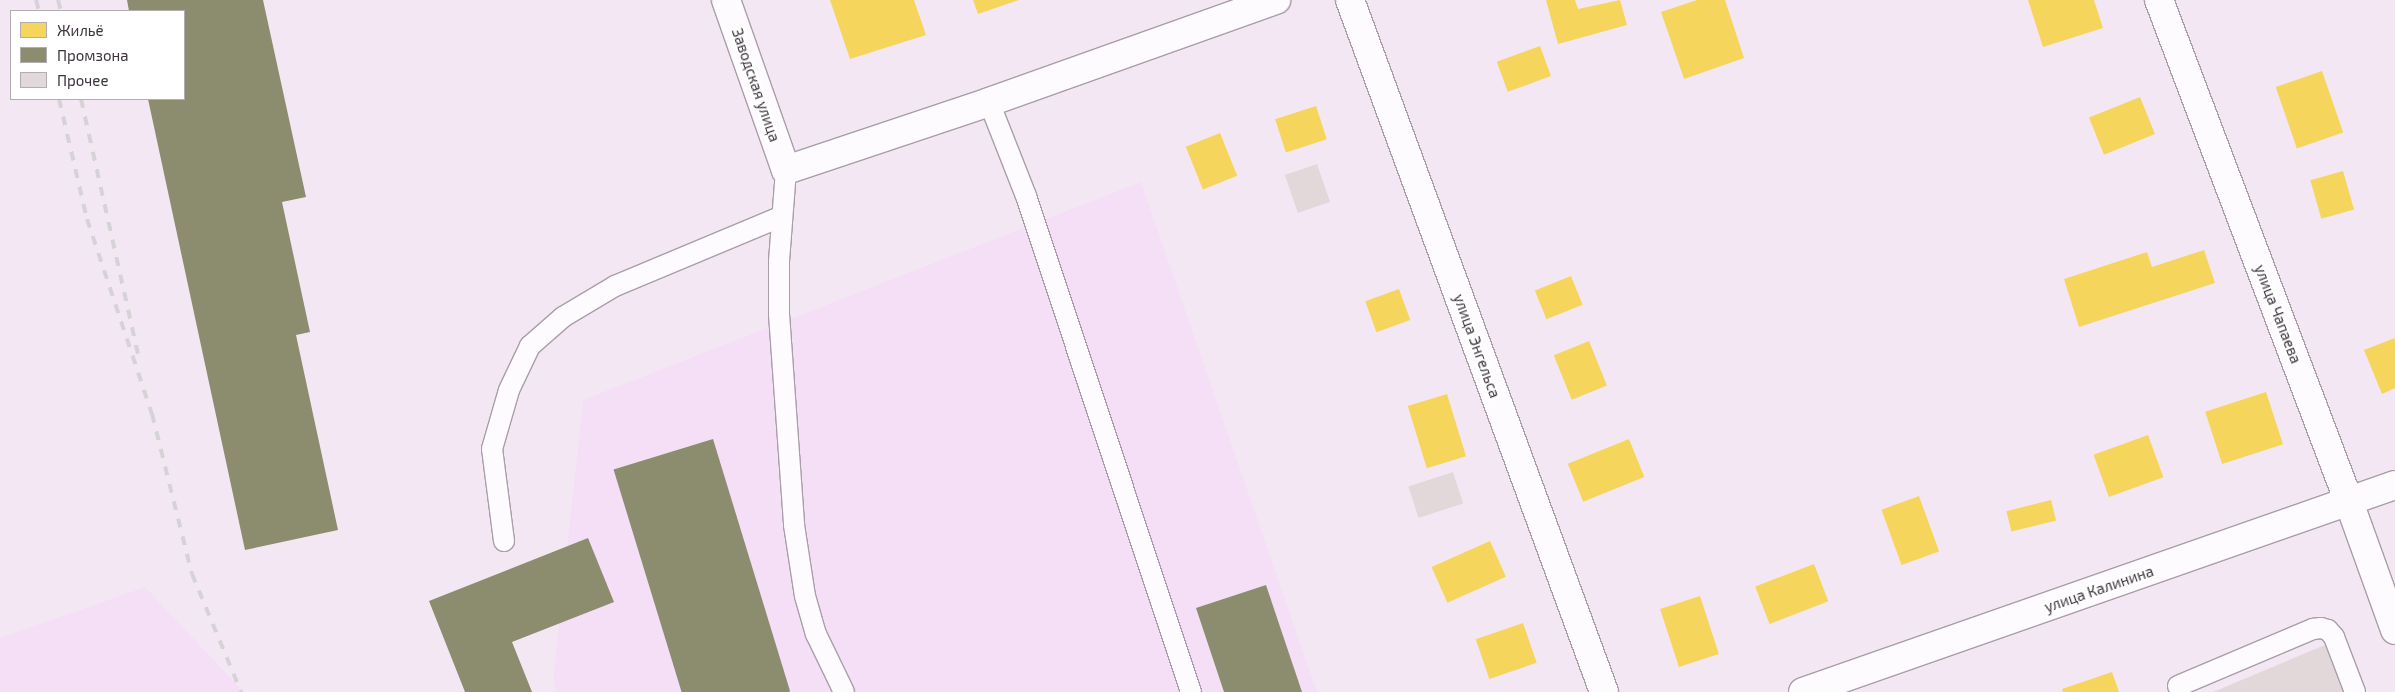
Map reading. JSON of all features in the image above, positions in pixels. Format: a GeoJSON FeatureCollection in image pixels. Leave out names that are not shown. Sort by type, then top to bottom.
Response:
{"type":"FeatureCollection","features":[{"type":"Feature","properties":{"kind":"street","name":"Заводская улица"},"geometry":{"type":"LineString","coordinates":[[726,0],[786,170]]}},
{"type":"Feature","properties":{"kind":"street"},"geometry":{"type":"LineString","coordinates":[[786,170],[989,102],[1276,0]]}},
{"type":"Feature","properties":{"kind":"street","name":"улица Энгельса"},"geometry":{"type":"LineString","coordinates":[[1350,0],[1604,692]]}},
{"type":"Feature","properties":{"kind":"street","name":"улица Чапаева"},"geometry":{"type":"LineString","coordinates":[[2159,0],[2349,502],[2395,630]]}},
{"type":"Feature","properties":{"kind":"street","name":"улица Калинина"},"geometry":{"type":"LineString","coordinates":[[1803,692],[2395,485]]}},
{"type":"Feature","properties":{"kind":"lane"},"geometry":{"type":"LineString","coordinates":[[989,102],[1026,196],[1191,692]]}},
{"type":"Feature","properties":{"kind":"lane"},"geometry":{"type":"LineString","coordinates":[[786,170],[782,216],[779,314],[794,525],[805,596],[816,634],[844,692]]}},
{"type":"Feature","properties":{"kind":"lane"},"geometry":{"type":"LineString","coordinates":[[504,541],[492,449],[509,390],[530,346],[564,317],[615,286],[782,216]]}},
{"type":"Feature","properties":{"kind":"lane"},"geometry":{"type":"LineString","coordinates":[[2178,686],[2313,629],[2322,628],[2328,630],[2334,636],[2355,692]]}},
{"type":"Feature","properties":{"kind":"shaded area"},"geometry":{"type":"Polygon","coordinates":[[[1141,182],[1317,692],[556,692],[553,678],[583,400],[1141,182]]]}},
{"type":"Feature","properties":{"kind":"shaded area"},"geometry":{"type":"Polygon","coordinates":[[[145,587],[244,692],[0,692],[0,638],[145,587]]]}},
{"type":"Feature","properties":{"kind":"building: Жильё"},"geometry":{"type":"Polygon","coordinates":[[[830,0],[914,0],[926,35],[850,59],[830,0]]]}},
{"type":"Feature","properties":{"kind":"building: Жильё"},"geometry":{"type":"Polygon","coordinates":[[[973,0],[1019,0],[978,14],[973,0]]]}},
{"type":"Feature","properties":{"kind":"building: Жильё"},"geometry":{"type":"Polygon","coordinates":[[[1546,0],[1575,0],[1578,9],[1620,0],[1627,25],[1558,44],[1546,0]]]}},
{"type":"Feature","properties":{"kind":"building: Жильё"},"geometry":{"type":"Polygon","coordinates":[[[1697,0],[1725,0],[1744,58],[1684,79],[1661,12],[1697,0]]]}},
{"type":"Feature","properties":{"kind":"building: Жильё"},"geometry":{"type":"Polygon","coordinates":[[[2028,0],[2094,0],[2103,28],[2043,47],[2028,0]]]}},
{"type":"Feature","properties":{"kind":"building: Жильё"},"geometry":{"type":"Polygon","coordinates":[[[1540,46],[1551,76],[1508,92],[1497,62],[1540,46]]]}},
{"type":"Feature","properties":{"kind":"building: Жильё"},"geometry":{"type":"Polygon","coordinates":[[[2322,71],[2343,132],[2297,148],[2276,87],[2322,71]]]}},
{"type":"Feature","properties":{"kind":"building: Жильё"},"geometry":{"type":"Polygon","coordinates":[[[2140,97],[2155,134],[2104,155],[2089,118],[2140,97]]]}},
{"type":"Feature","properties":{"kind":"building: Жильё"},"geometry":{"type":"Polygon","coordinates":[[[1316,106],[1327,139],[1286,153],[1275,119],[1316,106]]]}},
{"type":"Feature","properties":{"kind":"building: Жильё"},"geometry":{"type":"Polygon","coordinates":[[[1220,133],[1237,176],[1203,190],[1186,147],[1220,133]]]}},
{"type":"Feature","properties":{"kind":"building: Жильё"},"geometry":{"type":"Polygon","coordinates":[[[2343,171],[2354,209],[2321,219],[2310,180],[2343,171]]]}},
{"type":"Feature","properties":{"kind":"building: Жильё"},"geometry":{"type":"Polygon","coordinates":[[[2204,250],[2215,283],[2079,327],[2064,279],[2147,252],[2152,267],[2204,250]]]}},
{"type":"Feature","properties":{"kind":"building: Жильё"},"geometry":{"type":"Polygon","coordinates":[[[1571,276],[1583,305],[1546,319],[1535,291],[1571,276]]]}},
{"type":"Feature","properties":{"kind":"building: Жильё"},"geometry":{"type":"Polygon","coordinates":[[[1399,289],[1410,320],[1376,332],[1365,301],[1399,289]]]}},
{"type":"Feature","properties":{"kind":"building: Жильё"},"geometry":{"type":"Polygon","coordinates":[[[2395,338],[2395,388],[2382,394],[2364,350],[2395,338]]]}},
{"type":"Feature","properties":{"kind":"building: Жильё"},"geometry":{"type":"Polygon","coordinates":[[[1589,341],[1607,386],[1572,400],[1554,355],[1589,341]]]}},
{"type":"Feature","properties":{"kind":"building: Жильё"},"geometry":{"type":"Polygon","coordinates":[[[2266,392],[2283,444],[2222,464],[2205,412],[2266,392]]]}},
{"type":"Feature","properties":{"kind":"building: Жильё"},"geometry":{"type":"Polygon","coordinates":[[[1447,394],[1466,456],[1427,468],[1408,406],[1447,394]]]}},
{"type":"Feature","properties":{"kind":"building: Жильё"},"geometry":{"type":"Polygon","coordinates":[[[2148,435],[2163,477],[2109,497],[2093,455],[2148,435]]]}},
{"type":"Feature","properties":{"kind":"building: Жильё"},"geometry":{"type":"Polygon","coordinates":[[[1629,439],[1644,477],[1583,502],[1568,464],[1629,439]]]}},
{"type":"Feature","properties":{"kind":"building: Жильё"},"geometry":{"type":"Polygon","coordinates":[[[1919,496],[1939,551],[1902,565],[1881,510],[1919,496]]]}},
{"type":"Feature","properties":{"kind":"building: Жильё"},"geometry":{"type":"Polygon","coordinates":[[[2051,500],[2056,520],[2011,532],[2006,511],[2051,500]]]}},
{"type":"Feature","properties":{"kind":"building: Жильё"},"geometry":{"type":"Polygon","coordinates":[[[1490,541],[1506,577],[1447,603],[1432,567],[1490,541]]]}},
{"type":"Feature","properties":{"kind":"building: Жильё"},"geometry":{"type":"Polygon","coordinates":[[[1814,564],[1828,601],[1770,624],[1755,587],[1814,564]]]}},
{"type":"Feature","properties":{"kind":"building: Жильё"},"geometry":{"type":"Polygon","coordinates":[[[1700,596],[1719,654],[1679,667],[1660,609],[1700,596]]]}},
{"type":"Feature","properties":{"kind":"building: Жильё"},"geometry":{"type":"Polygon","coordinates":[[[1523,623],[1537,663],[1489,679],[1476,639],[1523,623]]]}},
{"type":"Feature","properties":{"kind":"building: Жильё"},"geometry":{"type":"Polygon","coordinates":[[[2112,672],[2119,692],[2063,692],[2062,689],[2112,672]]]}},
{"type":"Feature","properties":{"kind":"building: Промзона"},"geometry":{"type":"Polygon","coordinates":[[[127,0],[263,0],[306,197],[282,202],[310,332],[296,335],[338,530],[245,550],[148,100],[185,100],[185,10],[129,10],[127,0]]]}},
{"type":"Feature","properties":{"kind":"building: Промзона"},"geometry":{"type":"Polygon","coordinates":[[[713,439],[790,691],[682,692],[614,469],[713,439]]]}},
{"type":"Feature","properties":{"kind":"building: Промзона"},"geometry":{"type":"Polygon","coordinates":[[[588,538],[614,602],[512,642],[532,692],[465,692],[429,601],[588,538]]]}},
{"type":"Feature","properties":{"kind":"building: Промзона"},"geometry":{"type":"Polygon","coordinates":[[[1266,585],[1302,692],[1224,692],[1196,608],[1266,585]]]}},
{"type":"Feature","properties":{"kind":"building: Прочее"},"geometry":{"type":"Polygon","coordinates":[[[1317,164],[1330,202],[1298,213],[1285,175],[1317,164]]]}},
{"type":"Feature","properties":{"kind":"building: Прочее"},"geometry":{"type":"Polygon","coordinates":[[[1453,472],[1463,503],[1418,518],[1408,487],[1453,472]]]}},
{"type":"Feature","properties":{"kind":"building: Прочее"},"geometry":{"type":"Polygon","coordinates":[[[2325,645],[2345,692],[2213,692],[2325,645]]]}},
{"type":"Feature","properties":{"kind":"railway"},"geometry":{"type":"LineString","coordinates":[[36,0],[39,10]]}},
{"type":"Feature","properties":{"kind":"railway"},"geometry":{"type":"LineString","coordinates":[[58,0],[61,10]]}},
{"type":"Feature","properties":{"kind":"railway"},"geometry":{"type":"LineString","coordinates":[[59,100],[87,219],[152,414],[192,574],[241,692]]}},
{"type":"Feature","properties":{"kind":"railway"},"geometry":{"type":"LineString","coordinates":[[81,100],[138,354]]}}]}
